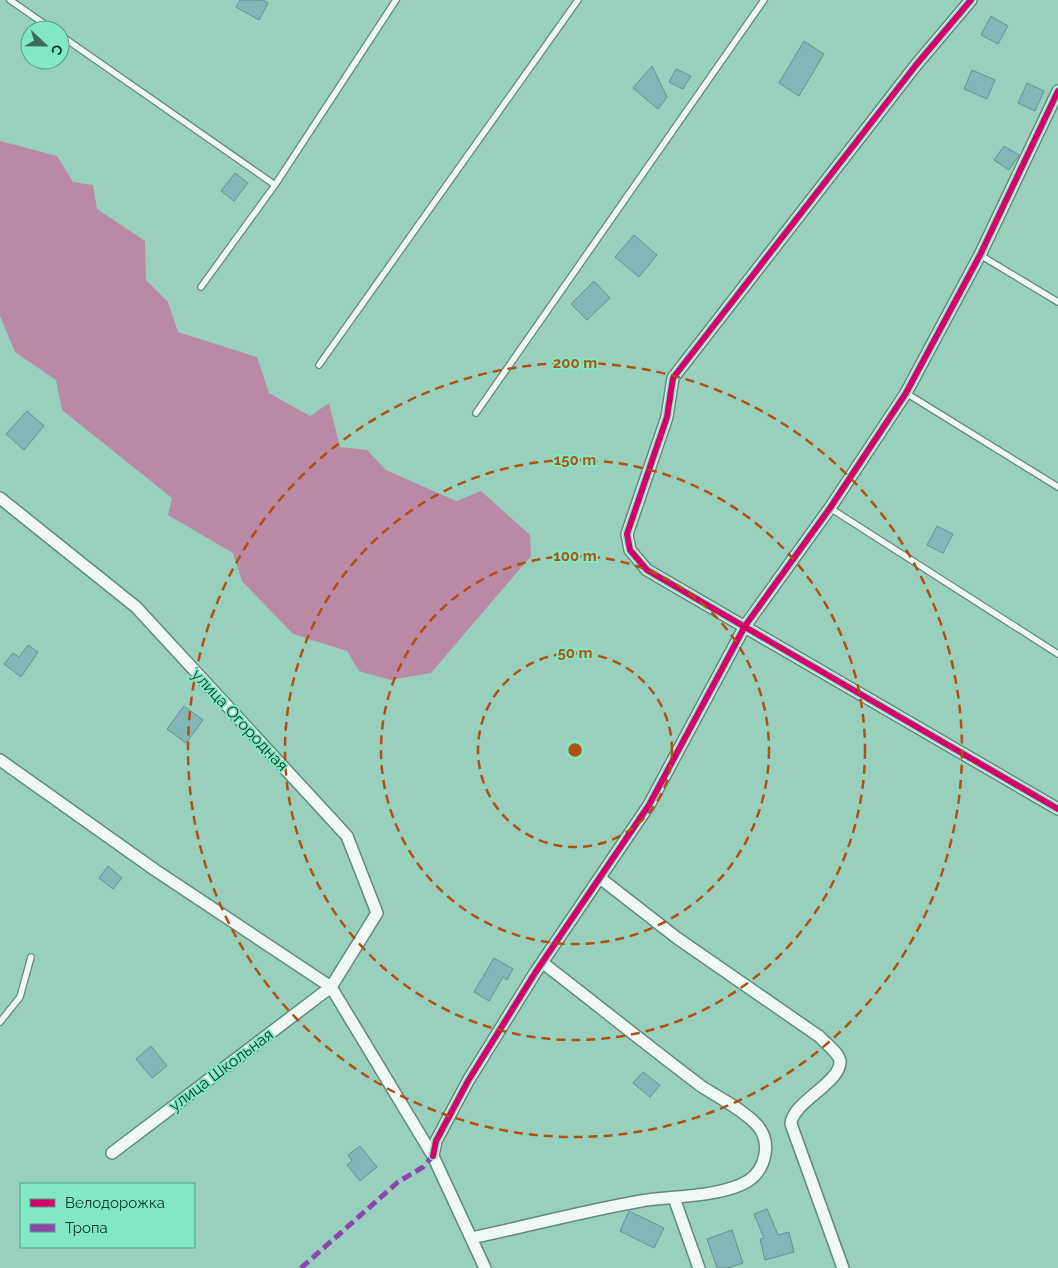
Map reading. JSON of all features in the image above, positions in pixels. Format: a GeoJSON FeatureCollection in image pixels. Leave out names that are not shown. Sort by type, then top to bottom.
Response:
{"type":"FeatureCollection","features":[{"type":"Feature","properties":{"kind":"street"},"geometry":{"type":"LineString","coordinates":[[971,0],[910,73],[673,378],[667,417],[627,534],[630,550],[647,570],[1058,810]]}},
{"type":"Feature","properties":{"kind":"street"},"geometry":{"type":"LineString","coordinates":[[434,1156],[436,1141],[468,1081],[662,781],[745,626],[830,508],[906,393],[980,255],[1056,104],[1058,91]]}},
{"type":"Feature","properties":{"kind":"street","name":"улица Огородная"},"geometry":{"type":"LineString","coordinates":[[0,498],[136,606],[347,836],[377,913],[331,987]]}},
{"type":"Feature","properties":{"kind":"street"},"geometry":{"type":"LineString","coordinates":[[0,760],[155,870],[331,987],[434,1156],[485,1268]]}},
{"type":"Feature","properties":{"kind":"street"},"geometry":{"type":"LineString","coordinates":[[600,878],[677,938],[820,1037],[838,1057],[840,1061],[838,1068],[831,1079],[796,1111],[791,1117],[791,1124],[843,1268]]}},
{"type":"Feature","properties":{"kind":"street"},"geometry":{"type":"LineString","coordinates":[[471,1238],[643,1201],[674,1198],[733,1187],[750,1180],[759,1172],[765,1155],[765,1143],[758,1126],[702,1086],[543,963]]}},
{"type":"Feature","properties":{"kind":"street","name":"улица Школьная"},"geometry":{"type":"LineString","coordinates":[[112,1153],[331,987]]}},
{"type":"Feature","properties":{"kind":"street"},"geometry":{"type":"LineString","coordinates":[[674,1198],[699,1268]]}},
{"type":"Feature","properties":{"kind":"lane"},"geometry":{"type":"LineString","coordinates":[[10,0],[39,20]]}},
{"type":"Feature","properties":{"kind":"lane"},"geometry":{"type":"LineString","coordinates":[[201,287],[274,185],[396,0]]}},
{"type":"Feature","properties":{"kind":"lane"},"geometry":{"type":"LineString","coordinates":[[319,365],[578,0]]}},
{"type":"Feature","properties":{"kind":"lane"},"geometry":{"type":"LineString","coordinates":[[476,413],[764,0]]}},
{"type":"Feature","properties":{"kind":"lane"},"geometry":{"type":"LineString","coordinates":[[70,42],[274,185]]}},
{"type":"Feature","properties":{"kind":"lane"},"geometry":{"type":"LineString","coordinates":[[980,255],[1058,302]]}},
{"type":"Feature","properties":{"kind":"lane"},"geometry":{"type":"LineString","coordinates":[[906,393],[1058,488]]}},
{"type":"Feature","properties":{"kind":"lane"},"geometry":{"type":"LineString","coordinates":[[830,508],[1058,654]]}},
{"type":"Feature","properties":{"kind":"lane"},"geometry":{"type":"LineString","coordinates":[[0,1022],[20,997],[31,957]]}},
{"type":"Feature","properties":{"kind":"shaded area"},"geometry":{"type":"Polygon","coordinates":[[[0,141],[57,156],[73,182],[93,185],[97,209],[145,241],[146,280],[168,302],[178,332],[257,357],[269,393],[310,416],[329,403],[340,447],[367,450],[386,470],[456,501],[481,491],[530,535],[531,556],[431,673],[390,680],[359,671],[347,651],[293,634],[242,581],[233,553],[168,515],[172,498],[62,410],[56,380],[15,352],[0,316],[0,141]]]}},
{"type":"Feature","properties":{"kind":"building"},"geometry":{"type":"Polygon","coordinates":[[[240,0],[263,0],[268,3],[259,20],[236,7],[240,0]]]}},
{"type":"Feature","properties":{"kind":"building"},"geometry":{"type":"Polygon","coordinates":[[[991,16],[1008,26],[998,44],[981,35],[991,16]]]}},
{"type":"Feature","properties":{"kind":"building"},"geometry":{"type":"Polygon","coordinates":[[[804,41],[824,54],[799,96],[779,83],[804,41]]]}},
{"type":"Feature","properties":{"kind":"building"},"geometry":{"type":"Polygon","coordinates":[[[652,66],[667,97],[658,109],[633,88],[652,66]]]}},
{"type":"Feature","properties":{"kind":"building"},"geometry":{"type":"Polygon","coordinates":[[[676,69],[691,76],[683,89],[669,82],[676,69]]]}},
{"type":"Feature","properties":{"kind":"building"},"geometry":{"type":"Polygon","coordinates":[[[972,70],[995,80],[987,99],[964,89],[972,70]]]}},
{"type":"Feature","properties":{"kind":"building"},"geometry":{"type":"Polygon","coordinates":[[[1027,83],[1044,91],[1035,111],[1018,103],[1027,83]]]}},
{"type":"Feature","properties":{"kind":"building"},"geometry":{"type":"Polygon","coordinates":[[[1004,146],[1019,155],[1009,170],[994,160],[1004,146]]]}},
{"type":"Feature","properties":{"kind":"building"},"geometry":{"type":"Polygon","coordinates":[[[235,173],[248,183],[234,201],[221,191],[235,173]]]}},
{"type":"Feature","properties":{"kind":"building"},"geometry":{"type":"Polygon","coordinates":[[[634,235],[657,255],[639,277],[615,257],[634,235]]]}},
{"type":"Feature","properties":{"kind":"building"},"geometry":{"type":"Polygon","coordinates":[[[594,281],[610,298],[587,320],[571,304],[594,281]]]}},
{"type":"Feature","properties":{"kind":"building"},"geometry":{"type":"Polygon","coordinates":[[[27,411],[44,426],[24,450],[6,434],[27,411]]]}},
{"type":"Feature","properties":{"kind":"building"},"geometry":{"type":"Polygon","coordinates":[[[937,526],[953,534],[943,553],[927,545],[937,526]]]}},
{"type":"Feature","properties":{"kind":"building"},"geometry":{"type":"Polygon","coordinates":[[[28,645],[38,652],[21,677],[4,664],[13,653],[19,657],[28,645]]]}},
{"type":"Feature","properties":{"kind":"building"},"geometry":{"type":"Polygon","coordinates":[[[184,706],[203,720],[186,743],[167,729],[184,706]]]}},
{"type":"Feature","properties":{"kind":"building"},"geometry":{"type":"Polygon","coordinates":[[[108,866],[122,878],[113,889],[99,878],[108,866]]]}},
{"type":"Feature","properties":{"kind":"building"},"geometry":{"type":"Polygon","coordinates":[[[494,958],[513,969],[507,980],[503,977],[489,1001],[474,992],[494,958]]]}},
{"type":"Feature","properties":{"kind":"building"},"geometry":{"type":"Polygon","coordinates":[[[151,1046],[167,1066],[152,1078],[136,1059],[151,1046]]]}},
{"type":"Feature","properties":{"kind":"building"},"geometry":{"type":"Polygon","coordinates":[[[643,1072],[660,1085],[650,1097],[633,1083],[643,1072]]]}},
{"type":"Feature","properties":{"kind":"building"},"geometry":{"type":"Polygon","coordinates":[[[360,1146],[377,1167],[360,1181],[347,1165],[352,1161],[348,1155],[360,1146]]]}},
{"type":"Feature","properties":{"kind":"building"},"geometry":{"type":"Polygon","coordinates":[[[767,1209],[778,1235],[789,1232],[794,1252],[765,1260],[760,1239],[764,1238],[754,1214],[767,1209]]]}},
{"type":"Feature","properties":{"kind":"building"},"geometry":{"type":"Polygon","coordinates":[[[629,1211],[664,1228],[654,1248],[620,1231],[629,1211]]]}},
{"type":"Feature","properties":{"kind":"building"},"geometry":{"type":"Polygon","coordinates":[[[732,1230],[743,1263],[728,1268],[717,1268],[707,1239],[732,1230]]]}},
{"type":"Feature","properties":{"kind":"marked path"},"geometry":{"type":"LineString","coordinates":[[301,1268],[398,1182],[423,1167],[433,1156]]}},
{"type":"Feature","properties":{"kind":"cycle path"},"geometry":{"type":"LineString","coordinates":[[971,0],[916,65],[673,378],[667,417],[627,534],[630,550],[647,570],[1058,809]]}},
{"type":"Feature","properties":{"kind":"cycle path"},"geometry":{"type":"LineString","coordinates":[[433,1156],[436,1141],[468,1081],[535,973],[649,805],[745,626],[830,508],[906,393],[980,255],[1058,91]]}}]}
